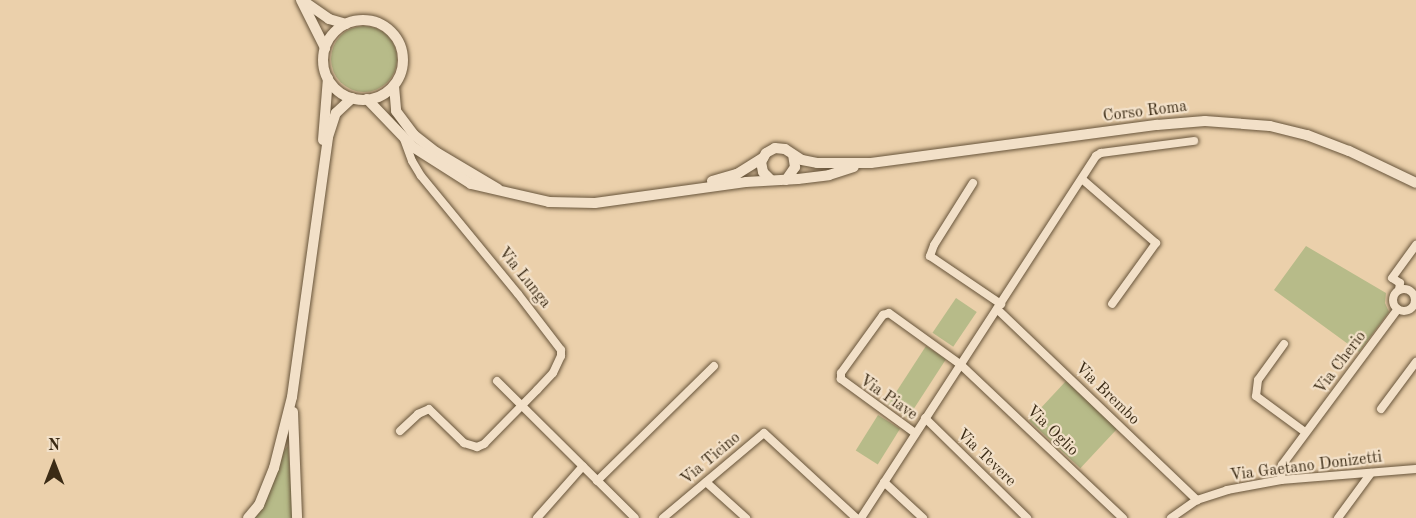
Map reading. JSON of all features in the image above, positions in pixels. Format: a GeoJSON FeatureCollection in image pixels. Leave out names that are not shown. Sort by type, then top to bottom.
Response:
{"type":"FeatureCollection","features":[{"type":"Feature","properties":{"kind":"street","name":"Via Lunga"},"geometry":{"type":"LineString","coordinates":[[301,0],[329,19],[346,24],[356,20],[374,21],[393,33],[400,45],[403,58],[402,71],[394,86],[396,111],[414,135],[436,152],[504,192]]}},
{"type":"Feature","properties":{"kind":"street","name":"Via Lunga"},"geometry":{"type":"LineString","coordinates":[[301,0],[325,48],[324,66],[328,78],[323,157]]}},
{"type":"Feature","properties":{"kind":"street"},"geometry":{"type":"LineString","coordinates":[[325,48],[333,34],[346,24]]}},
{"type":"Feature","properties":{"kind":"street"},"geometry":{"type":"LineString","coordinates":[[328,78],[341,93],[352,98],[367,99],[384,94],[394,86]]}},
{"type":"Feature","properties":{"kind":"street"},"geometry":{"type":"LineString","coordinates":[[248,518],[259,505],[274,468],[292,397],[323,157],[333,119],[341,106],[352,98]]}},
{"type":"Feature","properties":{"kind":"street","name":"Via Lunga"},"geometry":{"type":"LineString","coordinates":[[367,99],[423,155],[471,184],[542,201],[578,203],[771,180]]}},
{"type":"Feature","properties":{"kind":"street","name":"Corso Roma"},"geometry":{"type":"LineString","coordinates":[[763,158],[768,151],[778,147],[789,151],[793,156],[817,163],[868,163],[1157,124],[1226,121],[1270,126],[1307,135],[1349,151],[1416,183]]}},
{"type":"Feature","properties":{"kind":"street","name":"Via Lunga"},"geometry":{"type":"LineString","coordinates":[[400,431],[418,414],[429,410],[464,443],[477,447],[484,444],[523,406],[561,362],[561,350],[418,170],[408,153],[404,138]]}},
{"type":"Feature","properties":{"kind":"street","name":"Via Piave"},"geometry":{"type":"LineString","coordinates":[[861,518],[1101,153],[1194,141]]}},
{"type":"Feature","properties":{"kind":"street"},"geometry":{"type":"LineString","coordinates":[[418,170],[423,155]]}},
{"type":"Feature","properties":{"kind":"street"},"geometry":{"type":"LineString","coordinates":[[786,180],[795,167],[793,156]]}},
{"type":"Feature","properties":{"kind":"street","name":"Via Lunga"},"geometry":{"type":"LineString","coordinates":[[677,190],[737,174],[763,158]]}},
{"type":"Feature","properties":{"kind":"street"},"geometry":{"type":"LineString","coordinates":[[763,158],[763,172],[771,180]]}},
{"type":"Feature","properties":{"kind":"street","name":"Corso Roma"},"geometry":{"type":"LineString","coordinates":[[771,180],[829,175],[868,163]]}},
{"type":"Feature","properties":{"kind":"street"},"geometry":{"type":"LineString","coordinates":[[1082,179],[1156,243],[1112,304]]}},
{"type":"Feature","properties":{"kind":"street"},"geometry":{"type":"LineString","coordinates":[[973,183],[934,245],[930,256],[999,306]]}},
{"type":"Feature","properties":{"kind":"street"},"geometry":{"type":"LineString","coordinates":[[1399,290],[1410,291],[1414,295],[1414,307],[1409,310],[1398,309],[1393,299],[1399,290],[1400,283],[1392,278],[1416,246]]}},
{"type":"Feature","properties":{"kind":"street","name":"Via Brembo"},"geometry":{"type":"LineString","coordinates":[[999,306],[1197,500]]}},
{"type":"Feature","properties":{"kind":"street","name":"Via Cherio"},"geometry":{"type":"LineString","coordinates":[[1281,480],[1282,465],[1398,309]]}},
{"type":"Feature","properties":{"kind":"street","name":"Via Piave"},"geometry":{"type":"LineString","coordinates":[[915,433],[844,384],[841,373],[884,315],[889,313],[961,366]]}},
{"type":"Feature","properties":{"kind":"street"},"geometry":{"type":"LineString","coordinates":[[1284,344],[1258,380],[1256,396],[1305,432]]}},
{"type":"Feature","properties":{"kind":"street"},"geometry":{"type":"LineString","coordinates":[[1381,409],[1416,362]]}},
{"type":"Feature","properties":{"kind":"street"},"geometry":{"type":"LineString","coordinates":[[597,481],[714,366]]}},
{"type":"Feature","properties":{"kind":"street","name":"Via Oglio"},"geometry":{"type":"LineString","coordinates":[[961,366],[1123,518]]}},
{"type":"Feature","properties":{"kind":"street"},"geometry":{"type":"LineString","coordinates":[[497,381],[635,518]]}},
{"type":"Feature","properties":{"kind":"street"},"geometry":{"type":"LineString","coordinates":[[292,397],[297,518]]}},
{"type":"Feature","properties":{"kind":"street","name":"Via Tevere"},"geometry":{"type":"LineString","coordinates":[[926,418],[1028,518]]}},
{"type":"Feature","properties":{"kind":"street","name":"Via Ticino"},"geometry":{"type":"LineString","coordinates":[[663,518],[764,433],[856,518]]}},
{"type":"Feature","properties":{"kind":"street"},"geometry":{"type":"LineString","coordinates":[[537,518],[583,466]]}},
{"type":"Feature","properties":{"kind":"street","name":"Via Gaetano Donizetti"},"geometry":{"type":"LineString","coordinates":[[1171,518],[1197,500],[1227,490],[1281,480],[1416,469]]}},
{"type":"Feature","properties":{"kind":"street"},"geometry":{"type":"LineString","coordinates":[[1338,518],[1371,473]]}},
{"type":"Feature","properties":{"kind":"street"},"geometry":{"type":"LineString","coordinates":[[706,482],[746,518]]}},
{"type":"Feature","properties":{"kind":"street"},"geometry":{"type":"LineString","coordinates":[[884,482],[923,518]]}},
{"type":"Feature","properties":{"kind":"green space"},"geometry":{"type":"Polygon","coordinates":[[[364,26],[377,28],[387,36],[395,46],[397,59],[395,72],[387,82],[377,90],[364,92],[351,90],[341,82],[333,72],[331,59],[333,46],[341,36],[351,28],[364,26]]]}},
{"type":"Feature","properties":{"kind":"green space"},"geometry":{"type":"Polygon","coordinates":[[[1306,246],[1386,293],[1385,303],[1389,312],[1359,352],[1274,290],[1306,246]]]}},
{"type":"Feature","properties":{"kind":"green space"},"geometry":{"type":"Polygon","coordinates":[[[956,298],[977,312],[953,347],[933,333],[956,298]]]}},
{"type":"Feature","properties":{"kind":"green space"},"geometry":{"type":"Polygon","coordinates":[[[926,346],[946,359],[908,418],[888,405],[926,346]]]}},
{"type":"Feature","properties":{"kind":"green space"},"geometry":{"type":"Polygon","coordinates":[[[1066,381],[1117,429],[1080,468],[1029,420],[1066,381]]]}},
{"type":"Feature","properties":{"kind":"green space"},"geometry":{"type":"Polygon","coordinates":[[[878,415],[900,429],[878,464],[856,451],[878,415]]]}},
{"type":"Feature","properties":{"kind":"green space"},"geometry":{"type":"Polygon","coordinates":[[[288,446],[293,518],[253,518],[283,452],[288,446]]]}}]}
